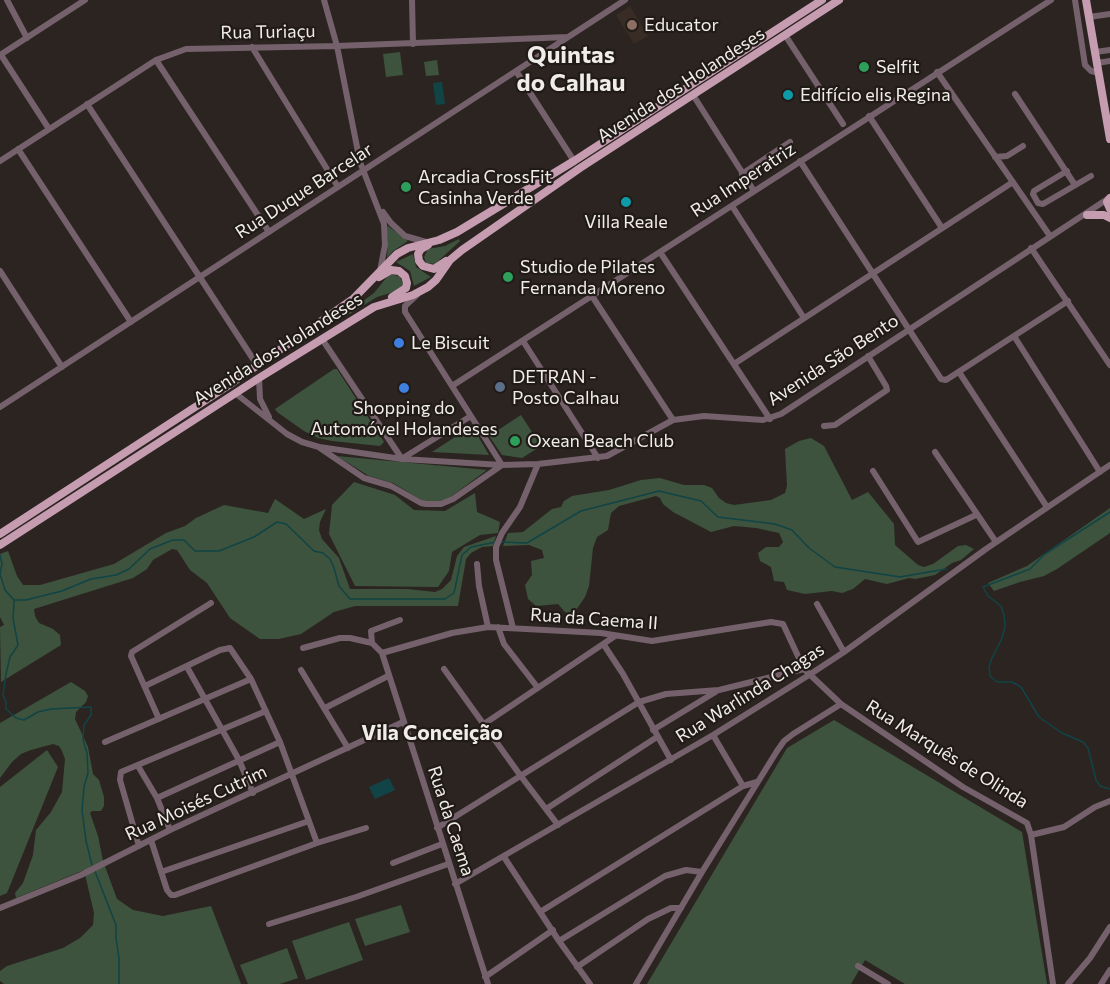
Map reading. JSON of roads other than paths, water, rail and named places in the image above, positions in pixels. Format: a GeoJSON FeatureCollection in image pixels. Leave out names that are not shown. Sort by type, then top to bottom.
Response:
{"type":"FeatureCollection","features":[{"type":"Feature","properties":{"kind":"main road","name":"Avenida dos Holandeses"},"geometry":{"type":"LineString","coordinates":[[1,540],[353,299],[400,251],[430,243],[457,232],[574,161],[822,0]]}},
{"type":"Feature","properties":{"kind":"main road","name":"Avenida dos Holandeses"},"geometry":{"type":"LineString","coordinates":[[1,540],[374,307],[413,295],[428,287],[450,260],[462,250],[580,168],[839,0]]}},
{"type":"Feature","properties":{"kind":"main road"},"geometry":{"type":"LineString","coordinates":[[1086,0],[1099,73],[1107,97],[1110,135]]}},
{"type":"Feature","properties":{"kind":"main road"},"geometry":{"type":"LineString","coordinates":[[1110,198],[1107,202],[1110,209]]}},
{"type":"Feature","properties":{"kind":"main road"},"geometry":{"type":"LineString","coordinates":[[1088,215],[1104,215],[1110,218]]}},
{"type":"Feature","properties":{"kind":"main road"},"geometry":{"type":"LineString","coordinates":[[457,232],[445,240],[423,247],[419,252],[419,261],[426,268],[434,269],[462,250]]}},
{"type":"Feature","properties":{"kind":"main road"},"geometry":{"type":"LineString","coordinates":[[353,299],[386,272],[394,270],[402,273],[407,281],[405,290],[374,307]]}},
{"type":"Feature","properties":{"kind":"street"},"geometry":{"type":"LineString","coordinates":[[7,0],[27,38]]}},
{"type":"Feature","properties":{"kind":"street"},"geometry":{"type":"LineString","coordinates":[[49,129],[1,55],[85,0]]}},
{"type":"Feature","properties":{"kind":"street"},"geometry":{"type":"LineString","coordinates":[[324,0],[337,46],[363,171],[377,204],[385,236],[385,250],[380,271]]}},
{"type":"Feature","properties":{"kind":"street"},"geometry":{"type":"LineString","coordinates":[[412,0],[413,44]]}},
{"type":"Feature","properties":{"kind":"street","name":"Rua Duque Barcelar"},"geometry":{"type":"LineString","coordinates":[[0,407],[625,0]]}},
{"type":"Feature","properties":{"kind":"street","name":"Rua Imperatriz"},"geometry":{"type":"LineString","coordinates":[[452,386],[1051,0]]}},
{"type":"Feature","properties":{"kind":"street"},"geometry":{"type":"LineString","coordinates":[[1075,0],[1085,65],[1091,71],[1099,73]]}},
{"type":"Feature","properties":{"kind":"street"},"geometry":{"type":"LineString","coordinates":[[1089,17],[1110,14]]}},
{"type":"Feature","properties":{"kind":"street"},"geometry":{"type":"LineString","coordinates":[[785,35],[843,123]]}},
{"type":"Feature","properties":{"kind":"street","name":"Rua Turiaçu"},"geometry":{"type":"LineString","coordinates":[[0,161],[156,60],[186,49],[413,44],[569,37]]}},
{"type":"Feature","properties":{"kind":"street"},"geometry":{"type":"LineString","coordinates":[[252,47],[338,187]]}},
{"type":"Feature","properties":{"kind":"street"},"geometry":{"type":"LineString","coordinates":[[1095,52],[1110,50]]}},
{"type":"Feature","properties":{"kind":"street"},"geometry":{"type":"LineString","coordinates":[[156,60],[269,232]]}},
{"type":"Feature","properties":{"kind":"street"},"geometry":{"type":"LineString","coordinates":[[1097,63],[1110,61]]}},
{"type":"Feature","properties":{"kind":"street"},"geometry":{"type":"LineString","coordinates":[[516,71],[574,161]]}},
{"type":"Feature","properties":{"kind":"street"},"geometry":{"type":"LineString","coordinates":[[937,72],[1050,236]]}},
{"type":"Feature","properties":{"kind":"street"},"geometry":{"type":"LineString","coordinates":[[1015,94],[1074,185]]}},
{"type":"Feature","properties":{"kind":"street"},"geometry":{"type":"LineString","coordinates":[[693,95],[754,191]]}},
{"type":"Feature","properties":{"kind":"street"},"geometry":{"type":"LineString","coordinates":[[87,104],[258,365]]}},
{"type":"Feature","properties":{"kind":"street"},"geometry":{"type":"LineString","coordinates":[[869,116],[942,228]]}},
{"type":"Feature","properties":{"kind":"street"},"geometry":{"type":"LineString","coordinates":[[742,174],[790,142]]}},
{"type":"Feature","properties":{"kind":"street"},"geometry":{"type":"LineString","coordinates":[[995,157],[1007,156],[1023,146]]}},
{"type":"Feature","properties":{"kind":"street"},"geometry":{"type":"LineString","coordinates":[[18,150],[131,322]]}},
{"type":"Feature","properties":{"kind":"street"},"geometry":{"type":"LineString","coordinates":[[800,161],[941,379],[946,380],[1068,301]]}},
{"type":"Feature","properties":{"kind":"street"},"geometry":{"type":"LineString","coordinates":[[1067,171],[1034,191],[1033,194],[1038,203],[1043,204],[1091,176]]}},
{"type":"Feature","properties":{"kind":"street"},"geometry":{"type":"LineString","coordinates":[[734,364],[1012,182]]}},
{"type":"Feature","properties":{"kind":"street","name":"Avenida São Bento"},"geometry":{"type":"LineString","coordinates":[[236,393],[294,438],[319,447],[402,459],[502,465],[538,464],[607,456],[673,420],[704,416],[763,420],[781,414],[1110,198]]}},
{"type":"Feature","properties":{"kind":"street"},"geometry":{"type":"LineString","coordinates":[[1028,205],[1036,200]]}},
{"type":"Feature","properties":{"kind":"street"},"geometry":{"type":"LineString","coordinates":[[377,204],[391,223],[405,236],[416,241],[430,243]]}},
{"type":"Feature","properties":{"kind":"street"},"geometry":{"type":"LineString","coordinates":[[732,206],[804,318]]}},
{"type":"Feature","properties":{"kind":"street","name":"Avenida São Bento"},"geometry":{"type":"LineString","coordinates":[[1073,221],[1110,209]]}},
{"type":"Feature","properties":{"kind":"street"},"geometry":{"type":"LineString","coordinates":[[1031,248],[1110,365]]}},
{"type":"Feature","properties":{"kind":"street"},"geometry":{"type":"LineString","coordinates":[[660,252],[770,419]]}},
{"type":"Feature","properties":{"kind":"street"},"geometry":{"type":"LineString","coordinates":[[0,272],[62,367]]}},
{"type":"Feature","properties":{"kind":"street"},"geometry":{"type":"LineString","coordinates":[[319,447],[364,478],[392,486],[426,504],[441,504],[453,499],[502,465],[404,309],[428,287]]}},
{"type":"Feature","properties":{"kind":"street"},"geometry":{"type":"LineString","coordinates":[[592,296],[673,420]]}},
{"type":"Feature","properties":{"kind":"street"},"geometry":{"type":"LineString","coordinates":[[1014,336],[1100,472]]}},
{"type":"Feature","properties":{"kind":"street"},"geometry":{"type":"LineString","coordinates":[[322,339],[402,459],[471,416]]}},
{"type":"Feature","properties":{"kind":"street"},"geometry":{"type":"LineString","coordinates":[[523,341],[598,458]]}},
{"type":"Feature","properties":{"kind":"street"},"geometry":{"type":"LineString","coordinates":[[824,426],[835,425],[886,390],[886,386],[868,356]]}},
{"type":"Feature","properties":{"kind":"street"},"geometry":{"type":"LineString","coordinates":[[959,372],[1047,507]]}},
{"type":"Feature","properties":{"kind":"street"},"geometry":{"type":"LineString","coordinates":[[259,378],[260,399],[272,422]]}},
{"type":"Feature","properties":{"kind":"street"},"geometry":{"type":"LineString","coordinates":[[935,452],[996,542]]}},
{"type":"Feature","properties":{"kind":"street"},"geometry":{"type":"LineString","coordinates":[[513,628],[496,560],[496,547],[502,532],[520,507],[538,464]]}},
{"type":"Feature","properties":{"kind":"street","name":"Rua Warlinda Chagas"},"geometry":{"type":"LineString","coordinates":[[455,884],[671,760],[809,675],[996,542],[1110,465]]}},
{"type":"Feature","properties":{"kind":"street"},"geometry":{"type":"LineString","coordinates":[[873,471],[918,542],[976,515]]}},
{"type":"Feature","properties":{"kind":"street"},"geometry":{"type":"LineString","coordinates":[[477,564],[479,586],[488,627]]}},
{"type":"Feature","properties":{"kind":"street"},"geometry":{"type":"LineString","coordinates":[[159,719],[132,658],[132,652],[211,603]]}},
{"type":"Feature","properties":{"kind":"street"},"geometry":{"type":"LineString","coordinates":[[817,604],[844,652]]}},
{"type":"Feature","properties":{"kind":"street"},"geometry":{"type":"LineString","coordinates":[[372,643],[371,631],[400,620]]}},
{"type":"Feature","properties":{"kind":"street","name":"Rua da Caema II"},"geometry":{"type":"LineString","coordinates":[[382,653],[452,633],[488,627],[601,633],[646,641],[778,622],[788,630],[804,669],[809,675]]}},
{"type":"Feature","properties":{"kind":"street"},"geometry":{"type":"LineString","coordinates":[[498,627],[504,644],[538,688]]}},
{"type":"Feature","properties":{"kind":"street"},"geometry":{"type":"LineString","coordinates":[[484,724],[615,636]]}},
{"type":"Feature","properties":{"kind":"street"},"geometry":{"type":"LineString","coordinates":[[303,648],[340,638],[350,638],[372,643],[382,653]]}},
{"type":"Feature","properties":{"kind":"street"},"geometry":{"type":"LineString","coordinates":[[604,645],[671,760]]}},
{"type":"Feature","properties":{"kind":"street"},"geometry":{"type":"LineString","coordinates":[[145,686],[220,650],[230,648],[251,679],[280,742],[317,843]]}},
{"type":"Feature","properties":{"kind":"street","name":"Rua da Caema"},"geometry":{"type":"LineString","coordinates":[[382,653],[488,984]]}},
{"type":"Feature","properties":{"kind":"street"},"geometry":{"type":"LineString","coordinates":[[188,667],[239,760],[253,793]]}},
{"type":"Feature","properties":{"kind":"street"},"geometry":{"type":"LineString","coordinates":[[444,669],[558,825]]}},
{"type":"Feature","properties":{"kind":"street"},"geometry":{"type":"LineString","coordinates":[[437,828],[639,702],[666,694],[719,690],[804,669]]}},
{"type":"Feature","properties":{"kind":"street"},"geometry":{"type":"LineString","coordinates":[[301,670],[326,708],[348,748]]}},
{"type":"Feature","properties":{"kind":"street","name":"Rua Marquês de Olinda"},"geometry":{"type":"LineString","coordinates":[[809,675],[841,705],[963,787],[1027,823],[1031,835],[1053,984]]}},
{"type":"Feature","properties":{"kind":"street"},"geometry":{"type":"LineString","coordinates":[[326,708],[388,676]]}},
{"type":"Feature","properties":{"kind":"street"},"geometry":{"type":"LineString","coordinates":[[105,742],[251,679]]}},
{"type":"Feature","properties":{"kind":"street"},"geometry":{"type":"LineString","coordinates":[[653,730],[719,690]]}},
{"type":"Feature","properties":{"kind":"street"},"geometry":{"type":"LineString","coordinates":[[636,984],[702,872],[784,741],[841,705]]}},
{"type":"Feature","properties":{"kind":"street"},"geometry":{"type":"LineString","coordinates":[[139,846],[127,811],[120,777],[122,772],[266,711]]}},
{"type":"Feature","properties":{"kind":"street","name":"Rua Moisés Cutrim"},"geometry":{"type":"LineString","coordinates":[[0,908],[81,875],[170,830],[403,722]]}},
{"type":"Feature","properties":{"kind":"street"},"geometry":{"type":"LineString","coordinates":[[713,735],[743,786]]}},
{"type":"Feature","properties":{"kind":"street"},"geometry":{"type":"LineString","coordinates":[[546,809],[657,737]]}},
{"type":"Feature","properties":{"kind":"street"},"geometry":{"type":"LineString","coordinates":[[156,798],[280,742]]}},
{"type":"Feature","properties":{"kind":"street"},"geometry":{"type":"LineString","coordinates":[[138,766],[170,830]]}},
{"type":"Feature","properties":{"kind":"street"},"geometry":{"type":"LineString","coordinates":[[540,912],[743,786],[757,782]]}},
{"type":"Feature","properties":{"kind":"street"},"geometry":{"type":"LineString","coordinates":[[1031,835],[1064,827],[1095,807],[1110,801]]}},
{"type":"Feature","properties":{"kind":"street"},"geometry":{"type":"LineString","coordinates":[[161,872],[309,821]]}},
{"type":"Feature","properties":{"kind":"street"},"geometry":{"type":"LineString","coordinates":[[151,840],[169,893],[175,895],[317,843],[366,828]]}},
{"type":"Feature","properties":{"kind":"street"},"geometry":{"type":"LineString","coordinates":[[393,863],[442,844]]}},
{"type":"Feature","properties":{"kind":"street"},"geometry":{"type":"LineString","coordinates":[[504,857],[590,984]]}},
{"type":"Feature","properties":{"kind":"street"},"geometry":{"type":"LineString","coordinates":[[269,924],[356,897],[448,864]]}},
{"type":"Feature","properties":{"kind":"street"},"geometry":{"type":"LineString","coordinates":[[559,941],[665,876],[686,870],[702,872]]}},
{"type":"Feature","properties":{"kind":"street"},"geometry":{"type":"LineString","coordinates":[[577,967],[648,919],[671,909],[681,908]]}},
{"type":"Feature","properties":{"kind":"street"},"geometry":{"type":"LineString","coordinates":[[1068,984],[1090,958],[1110,927]]}},
{"type":"Feature","properties":{"kind":"street"},"geometry":{"type":"LineString","coordinates":[[485,976],[553,930]]}},
{"type":"Feature","properties":{"kind":"street"},"geometry":{"type":"LineString","coordinates":[[858,966],[888,984]]}},
{"type":"Feature","properties":{"kind":"street"},"geometry":{"type":"LineString","coordinates":[[1101,984],[1110,970]]}},
{"type":"Feature","properties":{"kind":"water"},"geometry":{"type":"Polygon","coordinates":[[[442,82],[445,104],[436,105],[433,83],[442,82]]]}},
{"type":"Feature","properties":{"kind":"water"},"geometry":{"type":"Polygon","coordinates":[[[389,778],[395,790],[375,799],[369,787],[389,778]]]}},
{"type":"Feature","properties":{"kind":"waterway"},"geometry":{"type":"LineString","coordinates":[[500,542],[527,543],[581,511],[659,491],[701,501],[718,517],[775,524],[792,530],[809,548],[835,567],[900,577],[946,569]]}},
{"type":"Feature","properties":{"kind":"waterway"},"geometry":{"type":"LineString","coordinates":[[1110,512],[1045,554],[1030,569],[983,587],[988,596],[1001,606],[1005,626],[989,667],[990,676],[997,682],[1012,682],[1021,687],[1039,717],[1062,733],[1083,742],[1088,748],[1096,780],[1100,786],[1110,789]]}},
{"type":"Feature","properties":{"kind":"waterway"},"geometry":{"type":"LineString","coordinates":[[0,555],[2,564],[0,574],[5,590],[14,600],[26,600],[62,591],[91,579],[116,575],[129,569],[150,549],[173,540],[184,540],[195,551],[219,551],[254,537],[277,522],[286,524],[314,551],[323,553],[330,559],[339,586],[350,599],[445,599],[454,593],[462,555],[471,547],[496,542]]}},
{"type":"Feature","properties":{"kind":"waterway"},"geometry":{"type":"LineString","coordinates":[[14,601],[13,618],[18,645],[10,657],[6,674],[3,695],[6,709],[16,718],[24,720],[38,712],[51,709],[91,707],[91,715],[84,725],[83,740],[87,753],[88,773],[82,810],[92,865]]}},
{"type":"Feature","properties":{"kind":"waterway"},"geometry":{"type":"LineString","coordinates":[[94,869],[116,925],[119,984]]}},
{"type":"Feature","properties":{"kind":"place","name":"Educator"},"geometry":{"type":"Point","coordinates":[632,25]}},
{"type":"Feature","properties":{"kind":"place","name":"Selfit"},"geometry":{"type":"Point","coordinates":[864,67]}},
{"type":"Feature","properties":{"kind":"place","name":"Edifício elis Regina"},"geometry":{"type":"Point","coordinates":[788,95]}},
{"type":"Feature","properties":{"kind":"place","name":"Arcadia CrossFit Casinha Verde"},"geometry":{"type":"Point","coordinates":[406,187]}},
{"type":"Feature","properties":{"kind":"place","name":"Villa Reale"},"geometry":{"type":"Point","coordinates":[626,202]}},
{"type":"Feature","properties":{"kind":"place","name":"Studio de Pilates Fernanda Moreno"},"geometry":{"type":"Point","coordinates":[508,277]}},
{"type":"Feature","properties":{"kind":"place","name":"Le Biscuit"},"geometry":{"type":"Point","coordinates":[399,343]}},
{"type":"Feature","properties":{"kind":"place","name":"DETRAN - Posto Calhau"},"geometry":{"type":"Point","coordinates":[500,387]}},
{"type":"Feature","properties":{"kind":"place","name":"Shopping do Automóvel Holandeses"},"geometry":{"type":"Point","coordinates":[404,388]}},
{"type":"Feature","properties":{"kind":"place","name":"Oxean Beach Club"},"geometry":{"type":"Point","coordinates":[515,441]}},
{"type":"Feature","properties":{"kind":"district","name":"Quintas do Calhau"},"geometry":{"type":"Point","coordinates":[571,69]}},
{"type":"Feature","properties":{"kind":"district","name":"Vila Conceição"},"geometry":{"type":"Point","coordinates":[432,733]}}]}
